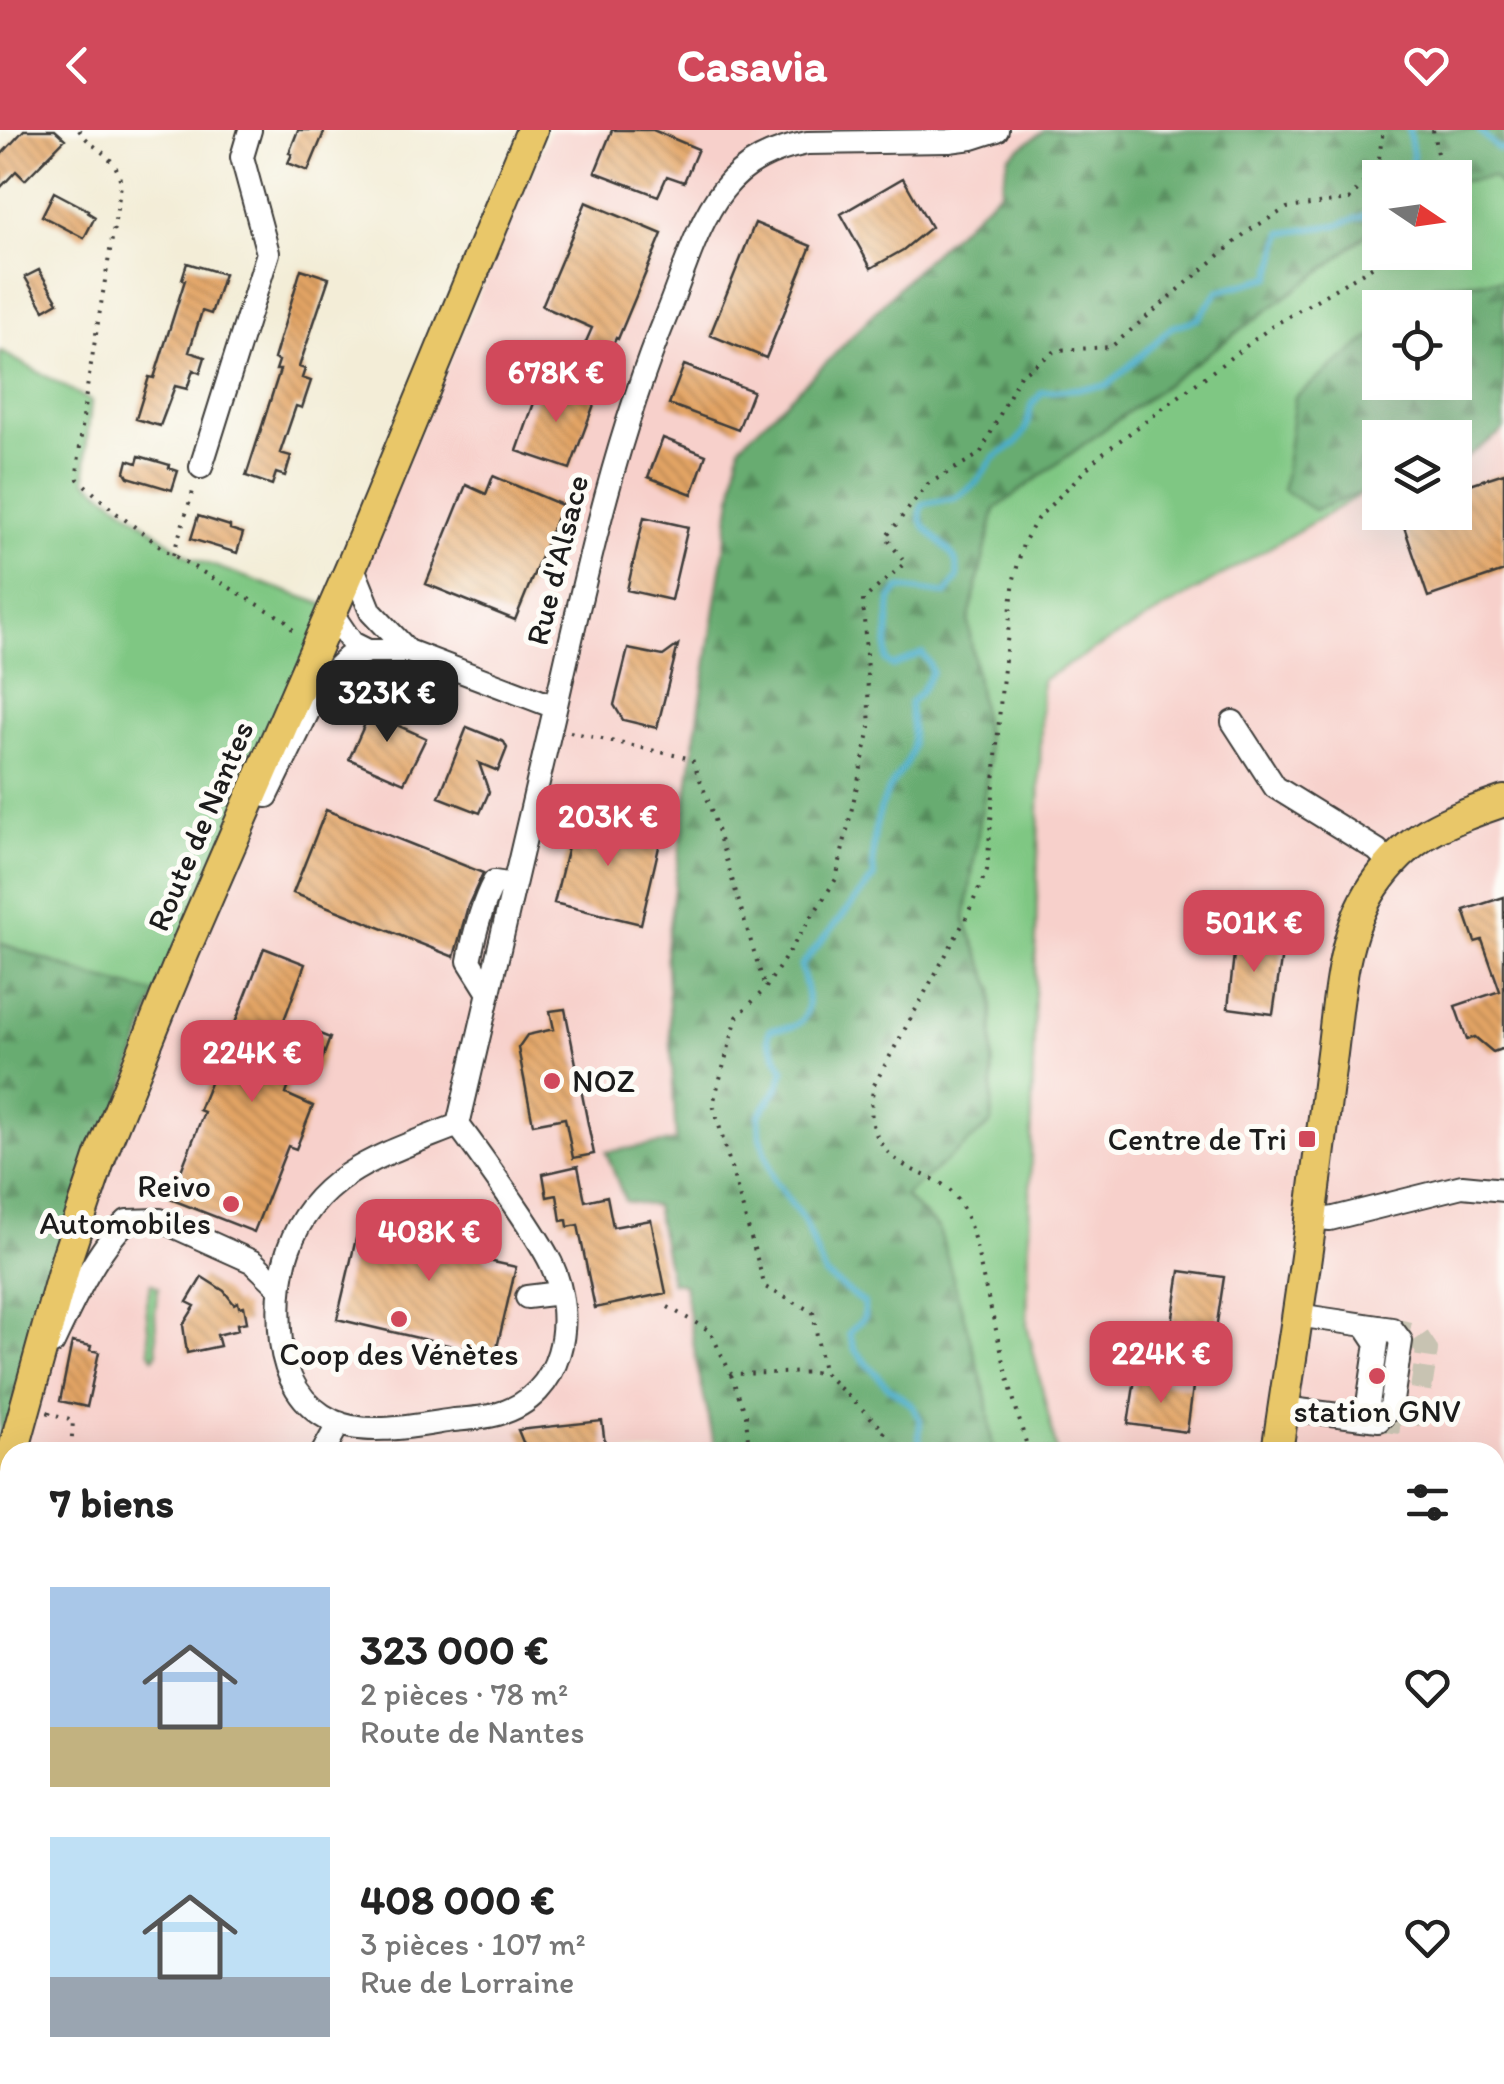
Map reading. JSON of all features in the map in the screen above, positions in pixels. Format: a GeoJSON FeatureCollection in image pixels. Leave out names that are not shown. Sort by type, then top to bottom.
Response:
{"type":"FeatureCollection","features":[{"type":"Feature","properties":{"kind":"main road","name":"Route de Nantes"},"geometry":{"type":"LineString","coordinates":[[19,1442],[37,1410],[66,1256],[102,1155],[532,130]]}},
{"type":"Feature","properties":{"kind":"main road"},"geometry":{"type":"LineString","coordinates":[[1278,1442],[1347,949],[1362,908],[1390,864],[1430,830],[1504,801]]}},
{"type":"Feature","properties":{"kind":"street"},"geometry":{"type":"LineString","coordinates":[[201,467],[268,253],[242,157],[250,130]]}},
{"type":"Feature","properties":{"kind":"street","name":"Rue d'Alsace"},"geometry":{"type":"LineString","coordinates":[[458,1125],[614,467],[638,384],[708,214],[735,175],[784,139],[806,143],[949,141],[996,130]]}},
{"type":"Feature","properties":{"kind":"street"},"geometry":{"type":"LineString","coordinates":[[352,565],[371,612],[408,651],[553,717]]}},
{"type":"Feature","properties":{"kind":"street"},"geometry":{"type":"LineString","coordinates":[[331,612],[352,643],[368,651]]}},
{"type":"Feature","properties":{"kind":"street"},"geometry":{"type":"LineString","coordinates":[[213,886],[235,861],[323,681],[347,658],[368,651],[408,651]]}},
{"type":"Feature","properties":{"kind":"street"},"geometry":{"type":"LineString","coordinates":[[1233,722],[1274,788],[1377,850],[1390,864]]}},
{"type":"Feature","properties":{"kind":"street"},"geometry":{"type":"LineString","coordinates":[[458,1125],[541,1244],[553,1268],[563,1306],[560,1356],[535,1394],[500,1414],[398,1427],[364,1428],[339,1423],[298,1392],[283,1356],[279,1287],[293,1238],[326,1192],[348,1174],[458,1125]]}},
{"type":"Feature","properties":{"kind":"street"},"geometry":{"type":"LineString","coordinates":[[1311,1218],[1330,1219],[1462,1186],[1504,1190]]}},
{"type":"Feature","properties":{"kind":"street"},"geometry":{"type":"LineString","coordinates":[[37,1410],[46,1357],[74,1300],[115,1232],[127,1221],[160,1220],[254,1262],[279,1287]]}},
{"type":"Feature","properties":{"kind":"street"},"geometry":{"type":"LineString","coordinates":[[527,1298],[560,1293]]}},
{"type":"Feature","properties":{"kind":"street"},"geometry":{"type":"LineString","coordinates":[[1283,1408],[1378,1420],[1391,1406],[1401,1341],[1392,1329],[1297,1315]]}},
{"type":"Feature","properties":{"kind":"street"},"geometry":{"type":"LineString","coordinates":[[329,1442],[339,1423]]}},
{"type":"Feature","properties":{"kind":"path"},"geometry":{"type":"LineString","coordinates":[[79,130],[97,150],[113,160],[121,185],[85,400],[77,474],[81,483],[174,555],[285,620],[296,632],[296,642]]}},
{"type":"Feature","properties":{"kind":"path"},"geometry":{"type":"LineString","coordinates":[[879,1442],[884,1431],[823,1372],[813,1312],[766,1287],[713,1104],[737,1018],[765,990],[836,879],[870,728],[863,600],[905,563],[886,537],[928,484],[980,454],[1020,375],[1057,350],[1111,347],[1248,231],[1287,208],[1349,200],[1378,166],[1382,130]]}},
{"type":"Feature","properties":{"kind":"path"},"geometry":{"type":"LineString","coordinates":[[1433,130],[1438,160]]}},
{"type":"Feature","properties":{"kind":"path"},"geometry":{"type":"LineString","coordinates":[[1026,1442],[970,1227],[954,1196],[935,1178],[912,1170],[881,1145],[870,1106],[874,1085],[965,920],[988,870],[1001,695],[1014,579],[1023,544],[1038,519],[1100,456],[1272,327],[1367,270]]}},
{"type":"Feature","properties":{"kind":"path"},"geometry":{"type":"LineString","coordinates":[[174,555],[201,467]]}},
{"type":"Feature","properties":{"kind":"path"},"geometry":{"type":"LineString","coordinates":[[553,717],[692,759],[710,804],[765,990]]}},
{"type":"Feature","properties":{"kind":"path"},"geometry":{"type":"LineString","coordinates":[[668,1307],[710,1332],[746,1416],[748,1442]]}},
{"type":"Feature","properties":{"kind":"path"},"geometry":{"type":"LineString","coordinates":[[731,1374],[823,1372]]}},
{"type":"Feature","properties":{"kind":"path"},"geometry":{"type":"LineString","coordinates":[[37,1410],[73,1420],[72,1442]]}},
{"type":"Feature","properties":{"kind":"shaded area"},"geometry":{"type":"Polygon","coordinates":[[[550,130],[1045,130],[1009,156],[1000,191],[740,445],[666,948],[676,1142],[607,1152],[655,1206],[671,1282],[684,1284],[714,1442],[7,1442],[47,1289],[550,130]]]}},
{"type":"Feature","properties":{"kind":"shaded area"},"geometry":{"type":"Polygon","coordinates":[[[1504,391],[1504,1442],[1055,1442],[1027,1325],[1042,680],[1362,493],[1362,530],[1472,530],[1472,422],[1504,391]]]}},
{"type":"Feature","properties":{"kind":"green space"},"geometry":{"type":"Polygon","coordinates":[[[1045,130],[1504,130],[1504,189],[1493,177],[1472,180],[1472,160],[1362,160],[1362,237],[995,509],[968,622],[989,761],[965,920],[993,989],[992,1123],[904,1196],[939,1229],[987,1398],[992,1442],[714,1442],[684,1284],[671,1282],[655,1206],[625,1201],[606,1152],[676,1141],[666,948],[740,445],[922,263],[1000,191],[1009,156],[1045,130]]]}},
{"type":"Feature","properties":{"kind":"green space"},"geometry":{"type":"Polygon","coordinates":[[[1493,177],[1504,189],[1504,280],[1435,285],[1429,290],[1362,290],[1362,344],[1295,397],[1314,510],[1362,494],[1042,680],[1027,1325],[1055,1442],[992,1442],[987,1398],[903,1196],[992,1122],[993,989],[965,920],[989,761],[968,622],[995,509],[1362,237],[1362,270],[1472,270],[1472,180],[1493,177]]]}},
{"type":"Feature","properties":{"kind":"green space"},"geometry":{"type":"Polygon","coordinates":[[[1504,280],[1502,432],[1472,453],[1472,420],[1362,420],[1362,493],[1314,510],[1283,490],[1295,397],[1362,344],[1362,400],[1472,400],[1472,290],[1430,290],[1435,286],[1504,280]]]}},
{"type":"Feature","properties":{"kind":"green space"},"geometry":{"type":"Polygon","coordinates":[[[0,351],[91,401],[86,480],[191,558],[342,611],[156,994],[91,976],[0,943],[0,351]]]}},
{"type":"Feature","properties":{"kind":"green space"},"geometry":{"type":"Polygon","coordinates":[[[0,943],[91,976],[156,994],[9,1442],[0,1442],[0,943]]]}},
{"type":"Feature","properties":{"kind":"green space"},"geometry":{"type":"Polygon","coordinates":[[[151,1283],[158,1287],[154,1358],[150,1352],[146,1303],[151,1283]]]}},
{"type":"Feature","properties":{"kind":"building"},"geometry":{"type":"Polygon","coordinates":[[[24,130],[55,130],[65,139],[25,180],[16,171],[0,188],[0,156],[24,130]]]}},
{"type":"Feature","properties":{"kind":"building"},"geometry":{"type":"Polygon","coordinates":[[[298,130],[325,130],[308,171],[288,163],[298,130]]]}},
{"type":"Feature","properties":{"kind":"building"},"geometry":{"type":"Polygon","coordinates":[[[612,130],[653,130],[698,149],[684,182],[667,176],[658,196],[595,172],[612,130]]]}},
{"type":"Feature","properties":{"kind":"building"},"geometry":{"type":"Polygon","coordinates":[[[903,178],[931,227],[903,250],[871,268],[841,214],[903,178]]]}},
{"type":"Feature","properties":{"kind":"building"},"geometry":{"type":"Polygon","coordinates":[[[54,192],[95,217],[84,238],[42,216],[54,192]]]}},
{"type":"Feature","properties":{"kind":"building"},"geometry":{"type":"Polygon","coordinates":[[[586,202],[662,234],[618,339],[612,347],[599,351],[585,344],[592,328],[542,306],[586,202]]]}},
{"type":"Feature","properties":{"kind":"building"},"geometry":{"type":"Polygon","coordinates":[[[755,223],[811,246],[766,358],[710,335],[755,223]]]}},
{"type":"Feature","properties":{"kind":"building"},"geometry":{"type":"Polygon","coordinates":[[[187,263],[224,274],[211,314],[202,311],[189,352],[205,357],[200,373],[193,370],[187,389],[175,386],[160,426],[136,419],[149,377],[154,378],[187,263]]]}},
{"type":"Feature","properties":{"kind":"building"},"geometry":{"type":"Polygon","coordinates":[[[301,269],[329,278],[299,367],[305,369],[302,378],[311,381],[302,408],[296,406],[280,453],[291,456],[285,476],[276,473],[272,485],[246,476],[280,370],[276,370],[279,361],[274,359],[301,269]]]}},
{"type":"Feature","properties":{"kind":"building"},"geometry":{"type":"Polygon","coordinates":[[[39,270],[58,302],[44,310],[25,277],[39,270]]]}},
{"type":"Feature","properties":{"kind":"building"},"geometry":{"type":"Polygon","coordinates":[[[684,365],[753,391],[738,430],[669,404],[684,365]]]}},
{"type":"Feature","properties":{"kind":"building"},"geometry":{"type":"Polygon","coordinates":[[[542,380],[596,399],[570,469],[517,451],[542,380]]]}},
{"type":"Feature","properties":{"kind":"building"},"geometry":{"type":"Polygon","coordinates":[[[663,438],[706,455],[692,494],[648,477],[663,438]]]}},
{"type":"Feature","properties":{"kind":"building"},"geometry":{"type":"Polygon","coordinates":[[[139,456],[178,471],[172,490],[128,477],[128,460],[137,463],[139,456]]]}},
{"type":"Feature","properties":{"kind":"building"},"geometry":{"type":"Polygon","coordinates":[[[1504,473],[1504,571],[1428,597],[1405,530],[1472,530],[1472,483],[1504,473]]]}},
{"type":"Feature","properties":{"kind":"building"},"geometry":{"type":"Polygon","coordinates":[[[493,476],[562,505],[515,620],[426,584],[466,485],[486,494],[493,476]]]}},
{"type":"Feature","properties":{"kind":"building"},"geometry":{"type":"Polygon","coordinates":[[[198,516],[243,533],[237,553],[191,539],[198,516]]]}},
{"type":"Feature","properties":{"kind":"building"},"geometry":{"type":"Polygon","coordinates":[[[644,517],[688,527],[671,600],[627,590],[644,517]]]}},
{"type":"Feature","properties":{"kind":"building"},"geometry":{"type":"Polygon","coordinates":[[[678,645],[657,728],[623,720],[614,705],[628,649],[663,656],[678,645]]]}},
{"type":"Feature","properties":{"kind":"building"},"geometry":{"type":"Polygon","coordinates":[[[374,704],[401,716],[397,725],[426,738],[404,783],[349,759],[374,704]]]}},
{"type":"Feature","properties":{"kind":"building"},"geometry":{"type":"Polygon","coordinates":[[[467,727],[504,742],[507,748],[498,771],[479,763],[489,792],[480,813],[439,797],[467,727]]]}},
{"type":"Feature","properties":{"kind":"building"},"geometry":{"type":"Polygon","coordinates":[[[326,810],[483,873],[468,906],[454,957],[293,893],[326,810]]]}},
{"type":"Feature","properties":{"kind":"building"},"geometry":{"type":"Polygon","coordinates":[[[576,814],[662,834],[641,924],[554,903],[576,814]]]}},
{"type":"Feature","properties":{"kind":"building"},"geometry":{"type":"Polygon","coordinates":[[[1504,897],[1504,1048],[1493,1052],[1475,1037],[1467,1040],[1455,1006],[1500,991],[1482,940],[1475,942],[1464,910],[1504,897]]]}},
{"type":"Feature","properties":{"kind":"building"},"geometry":{"type":"Polygon","coordinates":[[[1224,939],[1283,946],[1273,1014],[1228,1008],[1234,954],[1223,953],[1224,939]]]}},
{"type":"Feature","properties":{"kind":"building"},"geometry":{"type":"Polygon","coordinates":[[[264,948],[305,964],[284,1020],[330,1038],[318,1071],[297,1063],[286,1094],[313,1106],[296,1149],[288,1146],[254,1232],[170,1199],[204,1112],[199,1110],[217,1066],[258,1083],[270,1052],[230,1036],[264,948]]]}},
{"type":"Feature","properties":{"kind":"building","name":"NOZ"},"geometry":{"type":"Polygon","coordinates":[[[565,1009],[594,1154],[573,1158],[565,1118],[533,1124],[518,1048],[527,1035],[554,1029],[550,1011],[565,1009]]]}},
{"type":"Feature","properties":{"kind":"building"},"geometry":{"type":"Polygon","coordinates":[[[578,1166],[585,1201],[607,1196],[613,1227],[651,1220],[666,1293],[595,1308],[578,1225],[568,1227],[567,1220],[561,1221],[557,1195],[547,1197],[543,1174],[578,1166]]]}},
{"type":"Feature","properties":{"kind":"building"},"geometry":{"type":"Polygon","coordinates":[[[395,1212],[491,1233],[484,1260],[516,1267],[495,1356],[337,1319],[358,1230],[389,1238],[395,1212]]]}},
{"type":"Feature","properties":{"kind":"building"},"geometry":{"type":"Polygon","coordinates":[[[1180,1271],[1224,1277],[1215,1336],[1171,1330],[1180,1271]]]}},
{"type":"Feature","properties":{"kind":"building"},"geometry":{"type":"Polygon","coordinates":[[[202,1277],[224,1291],[234,1304],[244,1306],[247,1322],[237,1324],[238,1330],[217,1335],[220,1346],[187,1353],[183,1325],[195,1306],[187,1302],[202,1277]]]}},
{"type":"Feature","properties":{"kind":"building"},"geometry":{"type":"Polygon","coordinates":[[[72,1342],[99,1352],[87,1407],[60,1401],[72,1342]]]}},
{"type":"Feature","properties":{"kind":"building"},"geometry":{"type":"Polygon","coordinates":[[[1135,1379],[1193,1387],[1187,1432],[1128,1424],[1135,1379]]]}},
{"type":"Feature","properties":{"kind":"building"},"geometry":{"type":"Polygon","coordinates":[[[602,1421],[605,1442],[523,1442],[518,1430],[602,1421]]]}},
{"type":"Feature","properties":{"kind":"waterway"},"geometry":{"type":"LineString","coordinates":[[1409,130],[1412,160]]}},
{"type":"Feature","properties":{"kind":"waterway"},"geometry":{"type":"LineString","coordinates":[[1479,130],[1498,149],[1504,149]]}},
{"type":"Feature","properties":{"kind":"waterway"},"geometry":{"type":"LineString","coordinates":[[920,1442],[920,1420],[912,1405],[887,1386],[855,1350],[849,1333],[864,1318],[864,1303],[825,1275],[805,1222],[774,1180],[760,1135],[759,1116],[779,1086],[784,1070],[768,1039],[769,1030],[791,1027],[801,1021],[808,999],[801,966],[874,877],[880,811],[911,751],[910,703],[932,672],[922,653],[893,666],[886,661],[891,599],[900,588],[946,594],[958,577],[951,553],[925,528],[923,504],[956,498],[976,483],[994,458],[1017,443],[1026,429],[1031,406],[1042,392],[1107,386],[1172,327],[1198,319],[1218,291],[1271,277],[1283,233],[1337,225],[1362,216]]}},
{"type":"Feature","properties":{"kind":"tunnel"},"geometry":{"type":"LineString","coordinates":[[1379,1420],[1406,1424],[1418,1409],[1427,1350],[1416,1334],[1392,1329]]}},
{"type":"Feature","properties":{"kind":"place","name":"NOZ"},"geometry":{"type":"Point","coordinates":[552,1081]}},
{"type":"Feature","properties":{"kind":"place","name":"Centre de Tri"},"geometry":{"type":"Point","coordinates":[1307,1139]}},
{"type":"Feature","properties":{"kind":"place","name":"Reivo Automobiles"},"geometry":{"type":"Point","coordinates":[231,1204]}},
{"type":"Feature","properties":{"kind":"place","name":"Coop des Vénètes"},"geometry":{"type":"Point","coordinates":[399,1319]}},
{"type":"Feature","properties":{"kind":"place","name":"station GNV"},"geometry":{"type":"Point","coordinates":[1377,1376]}}]}
